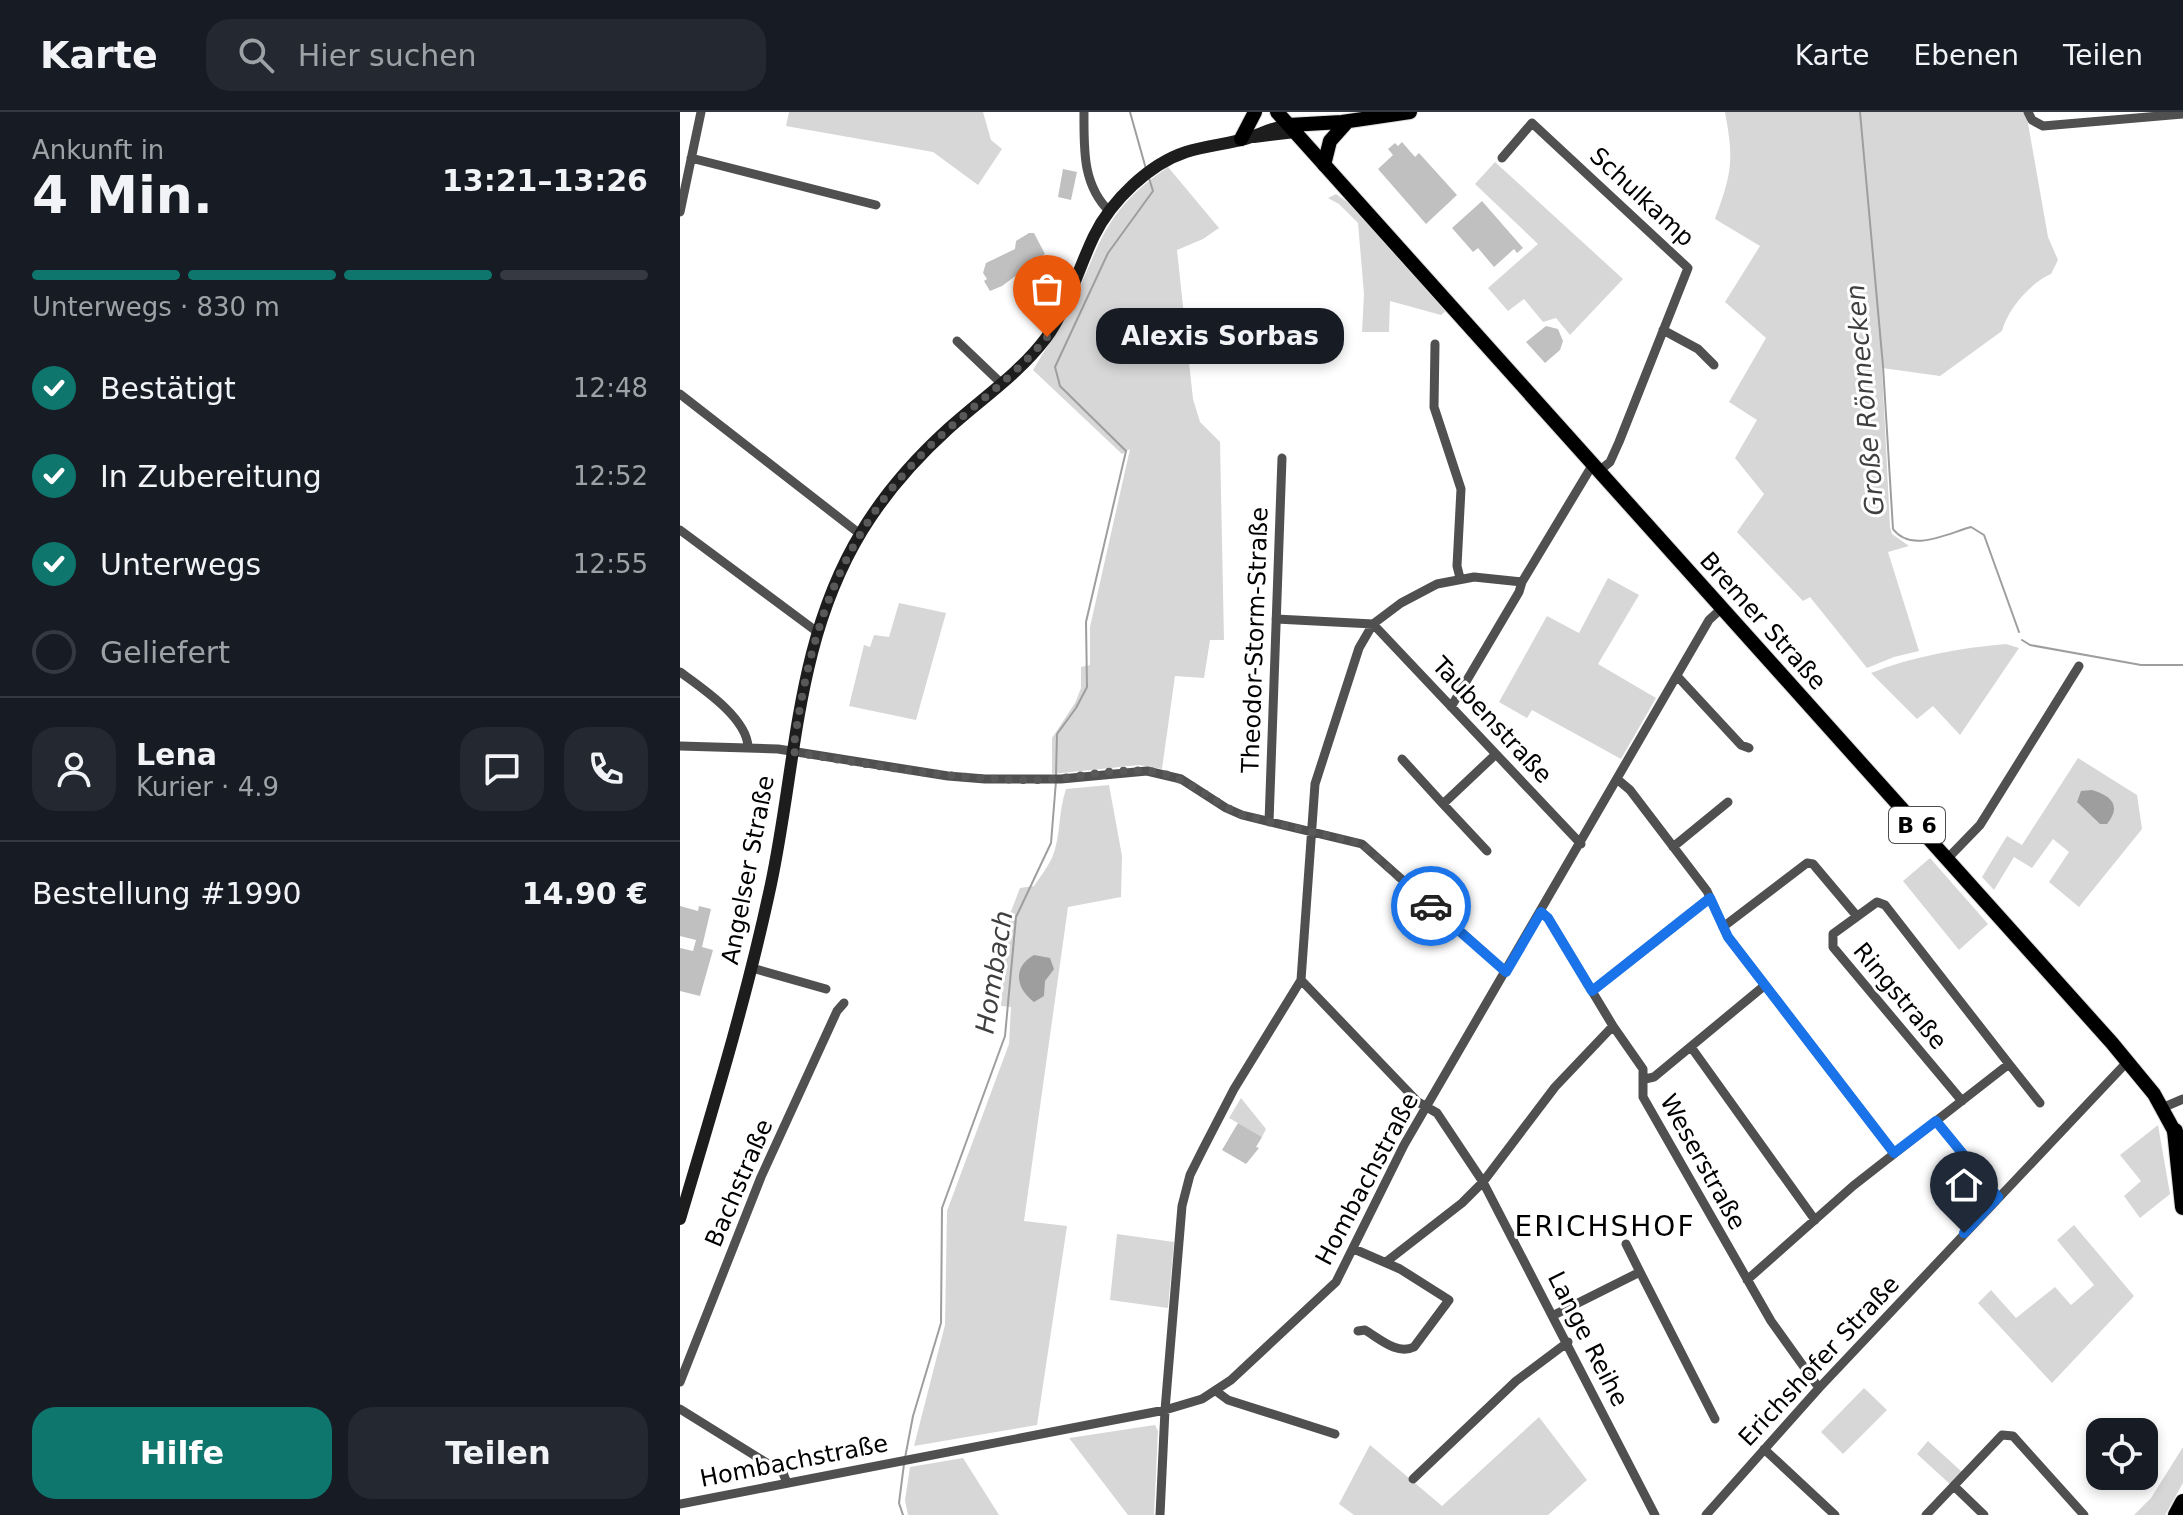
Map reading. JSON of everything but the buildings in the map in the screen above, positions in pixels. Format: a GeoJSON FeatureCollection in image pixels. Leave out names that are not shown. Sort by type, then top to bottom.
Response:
{"type":"FeatureCollection","features":[{"type":"Feature","properties":{"kind":"highway","name":"B 6"},"geometry":{"type":"LineString","coordinates":[[2175,1131],[2183,1207]]}},
{"type":"Feature","properties":{"kind":"highway"},"geometry":{"type":"LineString","coordinates":[[2176,1515],[2183,1502]]}},
{"type":"Feature","properties":{"kind":"main road"},"geometry":{"type":"LineString","coordinates":[[1246,138],[1255,112]]}},
{"type":"Feature","properties":{"kind":"main road","name":"B 6"},"geometry":{"type":"LineString","coordinates":[[1277,112],[1292,129]]}},
{"type":"Feature","properties":{"kind":"main road"},"geometry":{"type":"LineString","coordinates":[[1292,129],[1410,112]]}},
{"type":"Feature","properties":{"kind":"main road"},"geometry":{"type":"LineString","coordinates":[[1324,165],[1330,141],[1344,122]]}},
{"type":"Feature","properties":{"kind":"main road","name":"Angelser Straße"},"geometry":{"type":"LineString","coordinates":[[680,1219],[752,968],[772,880],[805,675],[816,631],[838,576],[860,534],[881,500],[918,458],[1002,384],[1047,337],[1058,319],[1095,232],[1110,212],[1149,173],[1183,153],[1292,129]]}},
{"type":"Feature","properties":{"kind":"main road","name":"Bremer Straße"},"geometry":{"type":"LineString","coordinates":[[1292,129],[2128,1061],[2162,1108],[2183,1150]]}},
{"type":"Feature","properties":{"kind":"street"},"geometry":{"type":"LineString","coordinates":[[680,212],[701,112]]}},
{"type":"Feature","properties":{"kind":"street"},"geometry":{"type":"LineString","coordinates":[[1084,112],[1086,168],[1091,187],[1110,212]]}},
{"type":"Feature","properties":{"kind":"street"},"geometry":{"type":"LineString","coordinates":[[2028,112],[2032,120],[2043,126],[2183,114]]}},
{"type":"Feature","properties":{"kind":"street","name":"Schulkamp"},"geometry":{"type":"LineString","coordinates":[[1502,158],[1532,123],[1688,268],[1663,330]]}},
{"type":"Feature","properties":{"kind":"street"},"geometry":{"type":"LineString","coordinates":[[691,158],[876,205]]}},
{"type":"Feature","properties":{"kind":"street"},"geometry":{"type":"LineString","coordinates":[[1451,707],[1522,582],[1596,468],[1610,462],[1663,330],[1698,349],[1714,365]]}},
{"type":"Feature","properties":{"kind":"street"},"geometry":{"type":"LineString","coordinates":[[957,341],[1002,384]]}},
{"type":"Feature","properties":{"kind":"street"},"geometry":{"type":"LineString","coordinates":[[1435,344],[1434,407],[1461,489],[1457,566],[1460,578]]}},
{"type":"Feature","properties":{"kind":"street"},"geometry":{"type":"LineString","coordinates":[[680,394],[860,534]]}},
{"type":"Feature","properties":{"kind":"street","name":"Theodor-Storm-Straße"},"geometry":{"type":"LineString","coordinates":[[1269,822],[1282,458]]}},
{"type":"Feature","properties":{"kind":"street"},"geometry":{"type":"LineString","coordinates":[[680,530],[816,631]]}},
{"type":"Feature","properties":{"kind":"street"},"geometry":{"type":"LineString","coordinates":[[1160,1515],[1165,1410],[1182,1206],[1190,1175],[1234,1089],[1301,980],[1310,830],[1318,770],[1359,648],[1373,624],[1401,603],[1437,584],[1460,578],[1522,582]]}},
{"type":"Feature","properties":{"kind":"street","name":"Hombachstraße"},"geometry":{"type":"LineString","coordinates":[[680,1504],[1165,1410],[1216,1391],[1336,1282],[1426,1106],[1709,620],[1722,608]]}},
{"type":"Feature","properties":{"kind":"street"},"geometry":{"type":"LineString","coordinates":[[1276,619],[1373,624]]}},
{"type":"Feature","properties":{"kind":"street","name":"Taubenstraße"},"geometry":{"type":"LineString","coordinates":[[1373,624],[1581,844]]}},
{"type":"Feature","properties":{"kind":"street"},"geometry":{"type":"LineString","coordinates":[[1947,859],[1980,825],[2079,666]]}},
{"type":"Feature","properties":{"kind":"street"},"geometry":{"type":"LineString","coordinates":[[680,672],[718,700],[739,727],[748,747]]}},
{"type":"Feature","properties":{"kind":"street"},"geometry":{"type":"LineString","coordinates":[[1677,676],[1741,745],[1749,748]]}},
{"type":"Feature","properties":{"kind":"street"},"geometry":{"type":"LineString","coordinates":[[680,746],[748,747],[793,752],[948,776],[1057,779],[1116,772],[1159,773],[1181,779],[1226,808],[1269,822],[1362,844],[1506,972]]}},
{"type":"Feature","properties":{"kind":"street"},"geometry":{"type":"LineString","coordinates":[[1443,804],[1496,754]]}},
{"type":"Feature","properties":{"kind":"street"},"geometry":{"type":"LineString","coordinates":[[1402,759],[1487,851]]}},
{"type":"Feature","properties":{"kind":"street"},"geometry":{"type":"LineString","coordinates":[[1617,779],[1630,790],[1710,898],[1723,927],[1764,986],[1894,1153]]}},
{"type":"Feature","properties":{"kind":"street"},"geometry":{"type":"LineString","coordinates":[[1673,847],[1728,802]]}},
{"type":"Feature","properties":{"kind":"street"},"geometry":{"type":"LineString","coordinates":[[1723,927],[1807,863],[1813,864],[1856,915]]}},
{"type":"Feature","properties":{"kind":"street"},"geometry":{"type":"LineString","coordinates":[[1592,991],[1710,898]]}},
{"type":"Feature","properties":{"kind":"street","name":"Ringstraße"},"geometry":{"type":"LineString","coordinates":[[1962,1101],[1833,947],[1833,934],[1877,902],[1885,905],[2040,1103]]}},
{"type":"Feature","properties":{"kind":"street","name":"Weserstraße"},"geometry":{"type":"LineString","coordinates":[[1541,912],[1548,918],[1613,1026],[1643,1069],[1643,1097],[1779,1334],[1819,1388]]}},
{"type":"Feature","properties":{"kind":"street"},"geometry":{"type":"LineString","coordinates":[[752,968],[826,989]]}},
{"type":"Feature","properties":{"kind":"street","name":"Lange Reihe"},"geometry":{"type":"LineString","coordinates":[[1301,980],[1418,1102],[1437,1113],[1483,1182],[1655,1515]]}},
{"type":"Feature","properties":{"kind":"street"},"geometry":{"type":"LineString","coordinates":[[1645,1079],[1654,1077],[1764,986]]}},
{"type":"Feature","properties":{"kind":"street","name":"Bachstraße"},"geometry":{"type":"LineString","coordinates":[[680,1382],[761,1177],[837,1011],[844,1003]]}},
{"type":"Feature","properties":{"kind":"street"},"geometry":{"type":"LineString","coordinates":[[1386,1262],[1462,1203],[1483,1182],[1545,1099],[1613,1026]]}},
{"type":"Feature","properties":{"kind":"street"},"geometry":{"type":"LineString","coordinates":[[1691,1047],[1815,1220]]}},
{"type":"Feature","properties":{"kind":"street","name":"Erichshofer Straße"},"geometry":{"type":"LineString","coordinates":[[1706,1515],[1819,1388],[2128,1061]]}},
{"type":"Feature","properties":{"kind":"street"},"geometry":{"type":"LineString","coordinates":[[1747,1280],[1894,1153],[2009,1064]]}},
{"type":"Feature","properties":{"kind":"street"},"geometry":{"type":"LineString","coordinates":[[2162,1108],[2183,1099]]}},
{"type":"Feature","properties":{"kind":"street"},"geometry":{"type":"LineString","coordinates":[[1936,1121],[1998,1197]]}},
{"type":"Feature","properties":{"kind":"street"},"geometry":{"type":"LineString","coordinates":[[1626,1244],[1715,1419]]}},
{"type":"Feature","properties":{"kind":"street"},"geometry":{"type":"LineString","coordinates":[[1354,1249],[1386,1262],[1449,1300],[1414,1347],[1407,1350],[1401,1351],[1365,1330],[1358,1331]]}},
{"type":"Feature","properties":{"kind":"street"},"geometry":{"type":"LineString","coordinates":[[1554,1315],[1640,1272]]}},
{"type":"Feature","properties":{"kind":"street"},"geometry":{"type":"LineString","coordinates":[[1413,1479],[1516,1381],[1568,1342]]}},
{"type":"Feature","properties":{"kind":"street"},"geometry":{"type":"LineString","coordinates":[[1216,1391],[1228,1400],[1335,1434]]}},
{"type":"Feature","properties":{"kind":"street"},"geometry":{"type":"LineString","coordinates":[[680,1409],[783,1473],[787,1483]]}},
{"type":"Feature","properties":{"kind":"street"},"geometry":{"type":"LineString","coordinates":[[1926,1515],[2002,1435],[2007,1434],[2013,1436],[2084,1515]]}},
{"type":"Feature","properties":{"kind":"street"},"geometry":{"type":"LineString","coordinates":[[1764,1449],[1835,1515]]}},
{"type":"Feature","properties":{"kind":"street"},"geometry":{"type":"LineString","coordinates":[[1954,1486],[1984,1515]]}},
{"type":"Feature","properties":{"kind":"shaded area"},"geometry":{"type":"Polygon","coordinates":[[[789,112],[983,112],[991,140],[1002,149],[978,185],[933,152],[786,126],[789,112]]]}},
{"type":"Feature","properties":{"kind":"shaded area"},"geometry":{"type":"Polygon","coordinates":[[[1725,112],[2026,112],[2048,237],[2058,260],[2051,274],[2021,298],[2009,314],[2002,331],[1940,376],[1882,368],[1890,527],[1892,534],[1909,546],[1888,552],[1919,651],[1867,668],[1810,597],[1803,601],[1737,532],[1764,494],[1735,458],[1757,420],[1729,402],[1766,338],[1725,302],[1760,246],[1715,219],[1730,166],[1725,112]]]}},
{"type":"Feature","properties":{"kind":"shaded area"},"geometry":{"type":"Polygon","coordinates":[[[1495,162],[1623,279],[1570,335],[1556,318],[1543,322],[1524,299],[1508,311],[1488,288],[1538,244],[1475,184],[1495,162]]]}},
{"type":"Feature","properties":{"kind":"shaded area"},"geometry":{"type":"Polygon","coordinates":[[[1168,167],[1219,228],[1177,250],[1193,399],[1200,422],[1220,442],[1224,640],[1210,640],[1204,678],[1175,676],[1162,769],[1139,765],[1052,774],[1052,738],[1075,703],[1081,688],[1081,667],[1090,665],[1090,627],[1130,449],[1122,454],[1033,370],[1065,317],[1114,217],[1145,184],[1168,167]]]}},
{"type":"Feature","properties":{"kind":"shaded area"},"geometry":{"type":"Polygon","coordinates":[[[1336,194],[1354,207],[1447,310],[1441,315],[1390,301],[1389,332],[1362,332],[1364,294],[1358,223],[1339,204],[1328,198],[1336,194]]]}},
{"type":"Feature","properties":{"kind":"shaded area"},"geometry":{"type":"Polygon","coordinates":[[[1608,578],[1639,595],[1598,664],[1656,698],[1621,759],[1532,710],[1527,718],[1499,702],[1547,616],[1579,633],[1608,578]]]}},
{"type":"Feature","properties":{"kind":"shaded area"},"geometry":{"type":"Polygon","coordinates":[[[899,603],[946,613],[916,720],[849,706],[864,645],[870,647],[874,635],[889,637],[899,603]]]}},
{"type":"Feature","properties":{"kind":"shaded area"},"geometry":{"type":"Polygon","coordinates":[[[2006,644],[2019,648],[1960,735],[1933,706],[1917,719],[1871,673],[1937,654],[2006,644]]]}},
{"type":"Feature","properties":{"kind":"shaded area"},"geometry":{"type":"Polygon","coordinates":[[[2078,758],[2137,795],[2142,829],[2079,907],[2049,882],[2069,852],[2053,839],[2032,868],[2014,857],[1994,890],[1982,877],[2007,836],[2022,845],[2078,758]]]}},
{"type":"Feature","properties":{"kind":"shaded area"},"geometry":{"type":"Polygon","coordinates":[[[1109,785],[1122,856],[1121,897],[1068,907],[1024,1221],[1067,1226],[1037,1425],[914,1446],[945,1325],[947,1211],[1009,1044],[1011,1007],[1001,1006],[1008,919],[1020,888],[1034,886],[1052,858],[1066,789],[1109,785]]]}},
{"type":"Feature","properties":{"kind":"shaded area"},"geometry":{"type":"Polygon","coordinates":[[[2092,790],[2109,798],[2114,806],[2107,824],[2100,824],[2077,802],[2081,791],[2092,790]]]}},
{"type":"Feature","properties":{"kind":"shaded area"},"geometry":{"type":"Polygon","coordinates":[[[1930,858],[1988,924],[1959,950],[1903,881],[1930,858]]]}},
{"type":"Feature","properties":{"kind":"shaded area"},"geometry":{"type":"Polygon","coordinates":[[[1034,955],[1050,958],[1054,969],[1045,981],[1044,996],[1034,1002],[1023,991],[1019,978],[1022,966],[1034,955]]]}},
{"type":"Feature","properties":{"kind":"shaded area"},"geometry":{"type":"Polygon","coordinates":[[[1241,1098],[1266,1129],[1262,1137],[1229,1118],[1241,1098]]]}},
{"type":"Feature","properties":{"kind":"shaded area"},"geometry":{"type":"Polygon","coordinates":[[[2158,1125],[2170,1194],[2140,1218],[2124,1196],[2141,1181],[2120,1155],[2158,1125]]]}},
{"type":"Feature","properties":{"kind":"shaded area"},"geometry":{"type":"Polygon","coordinates":[[[2074,1225],[2134,1296],[2052,1383],[1978,1303],[1991,1290],[2016,1318],[2055,1287],[2071,1305],[2094,1285],[2057,1240],[2074,1225]]]}},
{"type":"Feature","properties":{"kind":"shaded area"},"geometry":{"type":"Polygon","coordinates":[[[1117,1234],[1174,1242],[1168,1308],[1110,1300],[1117,1234]]]}},
{"type":"Feature","properties":{"kind":"shaded area"},"geometry":{"type":"Polygon","coordinates":[[[1864,1388],[1887,1410],[1843,1454],[1821,1432],[1864,1388]]]}},
{"type":"Feature","properties":{"kind":"shaded area"},"geometry":{"type":"Polygon","coordinates":[[[1539,1417],[1587,1480],[1548,1515],[1354,1515],[1339,1504],[1370,1445],[1442,1506],[1539,1417]]]}},
{"type":"Feature","properties":{"kind":"shaded area"},"geometry":{"type":"Polygon","coordinates":[[[1155,1425],[1158,1431],[1154,1515],[1128,1515],[1069,1438],[1155,1425]]]}},
{"type":"Feature","properties":{"kind":"shaded area"},"geometry":{"type":"Polygon","coordinates":[[[1928,1441],[1962,1472],[1951,1485],[1917,1454],[1928,1441]]]}},
{"type":"Feature","properties":{"kind":"shaded area"},"geometry":{"type":"Polygon","coordinates":[[[2183,1447],[2183,1483],[2165,1515],[2134,1515],[2158,1487],[2183,1447]]]}},
{"type":"Feature","properties":{"kind":"shaded area"},"geometry":{"type":"Polygon","coordinates":[[[963,1458],[999,1515],[908,1515],[905,1500],[910,1467],[963,1458]]]}},
{"type":"Feature","properties":{"kind":"waterway","name":"Hombach"},"geometry":{"type":"LineString","coordinates":[[1130,112],[1146,169]]}},
{"type":"Feature","properties":{"kind":"waterway","name":"Große Rönnecken"},"geometry":{"type":"LineString","coordinates":[[1860,112],[1883,366],[1893,529],[1900,536],[1919,541],[1971,527],[1984,535],[2019,632]]}},
{"type":"Feature","properties":{"kind":"waterway","name":"Hombach"},"geometry":{"type":"LineString","coordinates":[[1056,775],[1057,734],[1087,687],[1086,622],[1126,451],[1060,386],[1055,367],[1108,253],[1153,191],[1149,178]]}},
{"type":"Feature","properties":{"kind":"waterway","name":"Große Rönnecken"},"geometry":{"type":"LineString","coordinates":[[2022,640],[2030,645],[2141,665],[2183,665]]}},
{"type":"Feature","properties":{"kind":"waterway","name":"Hombach"},"geometry":{"type":"LineString","coordinates":[[905,1458],[913,1416],[941,1323],[942,1208],[1005,1036],[1016,917],[1051,843],[1056,781]]}},
{"type":"Feature","properties":{"kind":"waterway","name":"Hombach"},"geometry":{"type":"LineString","coordinates":[[903,1515],[899,1503],[904,1464]]}},
{"type":"Feature","properties":{"kind":"way so far"},"geometry":{"type":"LineString","coordinates":[[1047,337],[1009,378],[947,429],[902,475],[881,500],[860,534],[838,576],[816,631],[798,709],[793,752],[985,779],[1032,780],[1116,772],[1159,773],[1181,779],[1242,815],[1328,833],[1362,844],[1431,906]]}},
{"type":"Feature","properties":{"kind":"place","name":"Alexis Sorbas"},"geometry":{"type":"Point","coordinates":[1047,337]}},
{"type":"Feature","properties":{"kind":"district","name":"ERICHSHOF"},"geometry":{"type":"Point","coordinates":[1605,1226]}},
{"type":"Feature","properties":{"kind":"route"},"geometry":{"type":"LineString","coordinates":[[1431,906],[1506,972],[1541,912],[1548,918],[1592,991],[1710,898],[1728,937],[1894,1153],[1936,1121],[1998,1197],[1964,1233]]}}]}
